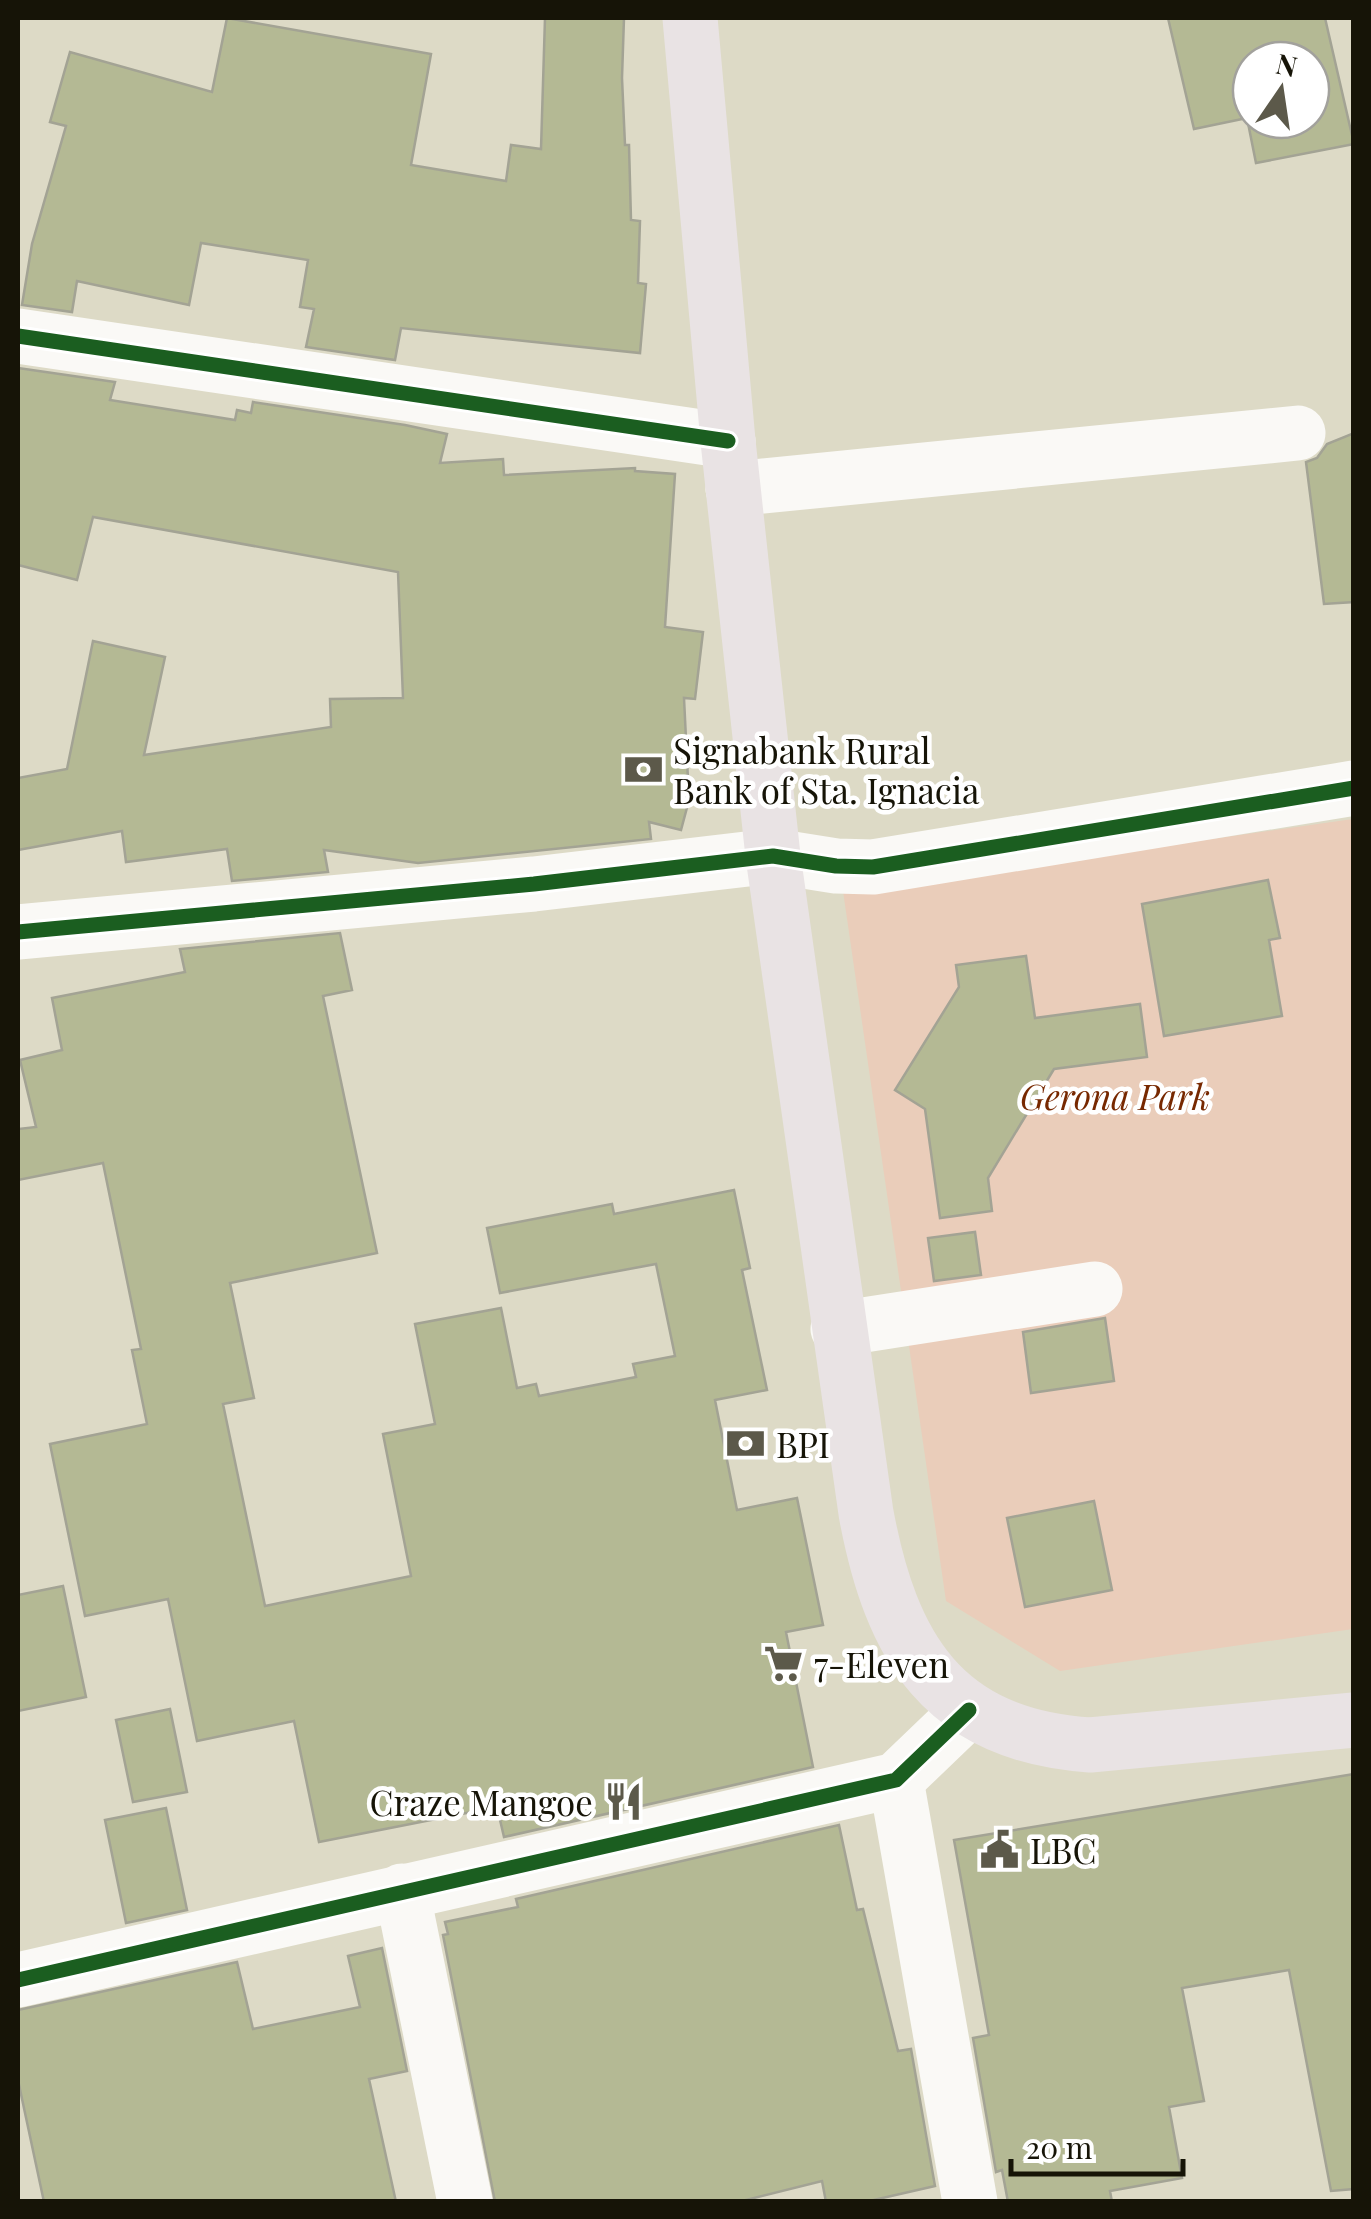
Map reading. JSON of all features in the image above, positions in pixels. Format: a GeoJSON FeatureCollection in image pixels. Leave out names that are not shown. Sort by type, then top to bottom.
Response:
{"type":"FeatureCollection","features":[{"type":"Feature","properties":{"kind":"main road"},"geometry":{"type":"LineString","coordinates":[[690,18],[730,465],[772,856],[866,1513],[886,1598],[918,1659],[969,1710],[1000,1727],[1048,1742],[1090,1745],[1354,1720]]}},
{"type":"Feature","properties":{"kind":"street"},"geometry":{"type":"LineString","coordinates":[[18,336],[730,465],[1298,433]]}},
{"type":"Feature","properties":{"kind":"street"},"geometry":{"type":"LineString","coordinates":[[18,932],[514,886],[772,856],[836,866],[873,867],[1354,788]]}},
{"type":"Feature","properties":{"kind":"street"},"geometry":{"type":"LineString","coordinates":[[838,1328],[1095,1289]]}},
{"type":"Feature","properties":{"kind":"street"},"geometry":{"type":"LineString","coordinates":[[18,1980],[896,1780],[969,1710]]}},
{"type":"Feature","properties":{"kind":"street"},"geometry":{"type":"LineString","coordinates":[[896,1780],[970,2202]]}},
{"type":"Feature","properties":{"kind":"street"},"geometry":{"type":"LineString","coordinates":[[402,1891],[465,2202]]}},
{"type":"Feature","properties":{"kind":"green space","name":"Gerona Park"},"geometry":{"type":"Polygon","coordinates":[[[1353,819],[1353,1629],[1060,1671],[946,1601],[843,891],[1353,819]]]}},
{"type":"Feature","properties":{"kind":"building"},"geometry":{"type":"Polygon","coordinates":[[[227,18],[431,54],[411,165],[506,181],[511,145],[541,149],[545,18],[624,18],[622,78],[631,220],[640,221],[638,283],[646,284],[640,353],[401,328],[395,360],[306,347],[314,309],[300,307],[308,260],[201,243],[189,305],[77,281],[72,312],[22,305],[32,244],[66,126],[50,122],[70,52],[212,92],[227,18]]]}},
{"type":"Feature","properties":{"kind":"building"},"geometry":{"type":"Polygon","coordinates":[[[1168,18],[1325,18],[1330,40],[1231,40],[1231,121],[1194,129],[1168,18]]]}},
{"type":"Feature","properties":{"kind":"building"},"geometry":{"type":"Polygon","coordinates":[[[1331,44],[1354,144],[1256,163],[1251,140],[1331,140],[1331,44]]]}},
{"type":"Feature","properties":{"kind":"building"},"geometry":{"type":"Polygon","coordinates":[[[18,368],[115,382],[110,400],[235,420],[237,410],[251,413],[253,402],[447,434],[440,463],[503,459],[504,475],[635,468],[675,474],[665,627],[703,632],[695,699],[684,698],[689,800],[681,830],[649,822],[651,839],[418,863],[324,850],[328,872],[232,881],[227,849],[126,862],[122,831],[18,850],[18,778],[67,769],[93,641],[165,657],[144,755],[331,727],[330,699],[403,698],[398,572],[93,517],[77,580],[18,565],[18,368]]]}},
{"type":"Feature","properties":{"kind":"building"},"geometry":{"type":"Polygon","coordinates":[[[1354,433],[1354,602],[1324,604],[1306,462],[1317,458],[1327,444],[1354,433]]]}},
{"type":"Feature","properties":{"kind":"building"},"geometry":{"type":"Polygon","coordinates":[[[1268,880],[1280,938],[1269,940],[1282,1016],[1164,1036],[1142,904],[1268,880]]]}},
{"type":"Feature","properties":{"kind":"building"},"geometry":{"type":"Polygon","coordinates":[[[340,933],[352,990],[323,996],[377,1253],[230,1283],[254,1398],[223,1404],[265,1606],[411,1576],[383,1434],[435,1424],[415,1324],[501,1308],[517,1388],[536,1384],[539,1396],[636,1377],[633,1364],[675,1356],[656,1264],[500,1293],[487,1228],[612,1204],[614,1214],[734,1190],[750,1268],[742,1270],[767,1390],[715,1400],[737,1510],[797,1498],[823,1625],[786,1632],[813,1767],[504,1837],[497,1807],[319,1842],[294,1721],[197,1741],[168,1599],[85,1616],[50,1444],[147,1424],[132,1350],[141,1349],[103,1163],[18,1180],[18,1129],[36,1127],[20,1060],[62,1050],[52,998],[185,972],[180,949],[340,933]]]}},
{"type":"Feature","properties":{"kind":"building"},"geometry":{"type":"Polygon","coordinates":[[[1026,956],[1035,1018],[1140,1004],[1147,1057],[1054,1069],[988,1178],[992,1211],[940,1218],[925,1109],[895,1090],[959,987],[956,965],[1026,956]]]}},
{"type":"Feature","properties":{"kind":"building"},"geometry":{"type":"Polygon","coordinates":[[[975,1232],[981,1275],[934,1281],[928,1238],[975,1232]]]}},
{"type":"Feature","properties":{"kind":"building"},"geometry":{"type":"Polygon","coordinates":[[[1105,1318],[1114,1381],[1031,1393],[1023,1332],[1105,1318]]]}},
{"type":"Feature","properties":{"kind":"building"},"geometry":{"type":"Polygon","coordinates":[[[1094,1501],[1112,1590],[1025,1607],[1007,1518],[1094,1501]]]}},
{"type":"Feature","properties":{"kind":"building"},"geometry":{"type":"Polygon","coordinates":[[[63,1586],[86,1697],[18,1711],[18,1595],[63,1586]]]}},
{"type":"Feature","properties":{"kind":"building"},"geometry":{"type":"Polygon","coordinates":[[[170,1709],[187,1792],[133,1802],[116,1720],[170,1709]]]}},
{"type":"Feature","properties":{"kind":"building"},"geometry":{"type":"Polygon","coordinates":[[[1354,1774],[1354,2189],[1331,2191],[1289,1970],[1182,1988],[1204,2101],[1169,2107],[1182,2178],[1110,2191],[1112,2202],[1008,2202],[1002,2170],[996,2172],[973,2038],[989,2035],[954,1840],[1354,1774]]]}},
{"type":"Feature","properties":{"kind":"building"},"geometry":{"type":"Polygon","coordinates":[[[166,1808],[187,1910],[126,1923],[105,1820],[166,1808]]]}},
{"type":"Feature","properties":{"kind":"building"},"geometry":{"type":"Polygon","coordinates":[[[839,1825],[857,1910],[863,1909],[898,2051],[911,2049],[935,2186],[865,2202],[826,2202],[822,2181],[738,2202],[495,2202],[443,1935],[448,1934],[445,1922],[518,1907],[516,1899],[839,1825]]]}},
{"type":"Feature","properties":{"kind":"building"},"geometry":{"type":"Polygon","coordinates":[[[382,1948],[407,2071],[369,2079],[396,2202],[44,2202],[18,2080],[18,2010],[237,1962],[253,2029],[360,2007],[348,1956],[382,1948]]]}},
{"type":"Feature","properties":{"kind":"cycle path"},"geometry":{"type":"LineString","coordinates":[[18,336],[728,441]]}},
{"type":"Feature","properties":{"kind":"cycle path"},"geometry":{"type":"LineString","coordinates":[[18,932],[534,884],[773,856],[836,866],[873,867],[1354,788]]}},
{"type":"Feature","properties":{"kind":"cycle path"},"geometry":{"type":"LineString","coordinates":[[18,1980],[896,1780],[969,1710]]}},
{"type":"Feature","properties":{"kind":"place","name":"Signabank Rural Bank of Sta. Ignacia"},"geometry":{"type":"Point","coordinates":[643,769]}},
{"type":"Feature","properties":{"kind":"place","name":"BPI"},"geometry":{"type":"Point","coordinates":[746,1443]}},
{"type":"Feature","properties":{"kind":"place","name":"7-Eleven"},"geometry":{"type":"Point","coordinates":[784,1663]}},
{"type":"Feature","properties":{"kind":"place","name":"Craze Mangoe"},"geometry":{"type":"Point","coordinates":[623,1801]}},
{"type":"Feature","properties":{"kind":"place","name":"LBC"},"geometry":{"type":"Point","coordinates":[1000,1849]}}]}
